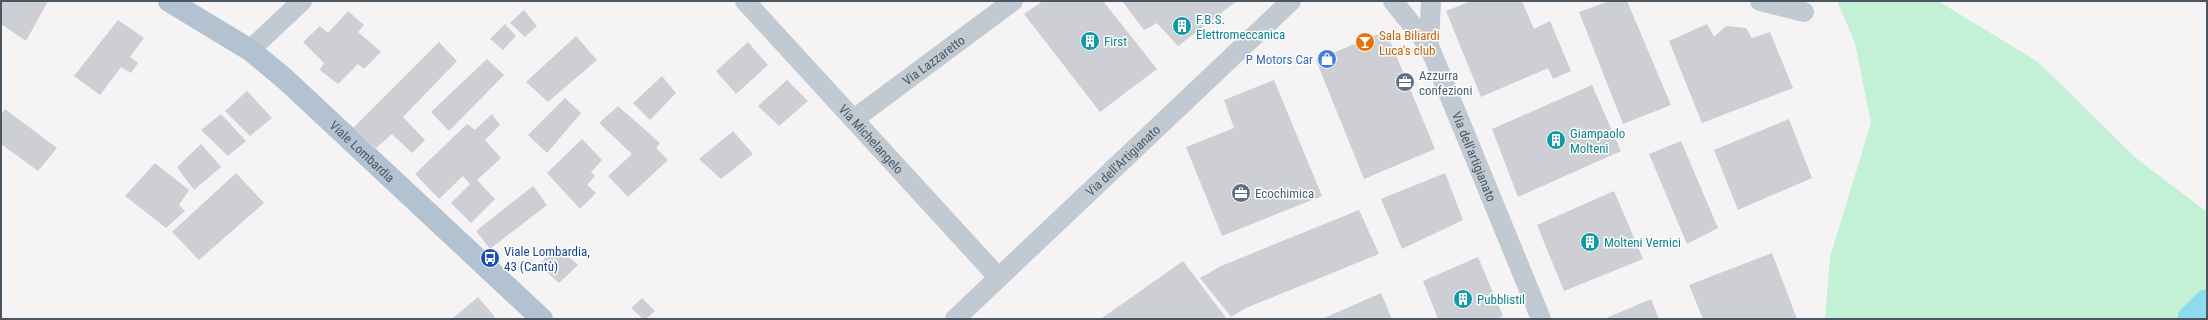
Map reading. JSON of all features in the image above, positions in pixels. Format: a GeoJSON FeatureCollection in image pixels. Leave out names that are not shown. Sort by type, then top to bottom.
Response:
{"type":"FeatureCollection","features":[{"type":"Feature","properties":{"kind":"main road","name":"Viale Lombardia"},"geometry":{"type":"LineString","coordinates":[[169,1],[250,50],[285,79],[542,319]]}},
{"type":"Feature","properties":{"kind":"street"},"geometry":{"type":"LineString","coordinates":[[250,50],[302,1]]}},
{"type":"Feature","properties":{"kind":"street","name":"Via Michelangelo"},"geometry":{"type":"LineString","coordinates":[[745,1],[998,277]]}},
{"type":"Feature","properties":{"kind":"street","name":"Via Lazzaretto"},"geometry":{"type":"LineString","coordinates":[[854,119],[1013,1]]}},
{"type":"Feature","properties":{"kind":"street","name":"Via dell'Artigianato"},"geometry":{"type":"LineString","coordinates":[[955,319],[1291,1]]}},
{"type":"Feature","properties":{"kind":"street","name":"Via dell'artigianato"},"geometry":{"type":"LineString","coordinates":[[1393,1],[1429,46],[1542,319]]}},
{"type":"Feature","properties":{"kind":"street"},"geometry":{"type":"LineString","coordinates":[[1760,1],[1804,12]]}},
{"type":"Feature","properties":{"kind":"street"},"geometry":{"type":"LineString","coordinates":[[1429,46],[1432,4]]}},
{"type":"Feature","properties":{"kind":"green space"},"geometry":{"type":"Polygon","coordinates":[[[1837,1],[1938,1],[2038,62],[2137,159],[2207,212],[2207,319],[1825,319],[1830,257],[1871,123],[1855,43],[1837,1]]]}},
{"type":"Feature","properties":{"kind":"building"},"geometry":{"type":"Polygon","coordinates":[[[1,1],[48,1],[26,41],[1,24],[1,1]]]}},
{"type":"Feature","properties":{"kind":"building","name":"First"},"geometry":{"type":"Polygon","coordinates":[[[1043,1],[1103,1],[1157,69],[1100,112],[1024,14],[1043,1]]]}},
{"type":"Feature","properties":{"kind":"building","name":"F.B.S. Elettromeccanica"},"geometry":{"type":"Polygon","coordinates":[[[1122,1],[1237,1],[1178,46],[1157,23],[1144,30],[1122,1]]]}},
{"type":"Feature","properties":{"kind":"building"},"geometry":{"type":"Polygon","coordinates":[[[1471,1],[1522,1],[1534,29],[1550,21],[1571,71],[1553,79],[1548,68],[1481,97],[1446,11],[1471,1]]]}},
{"type":"Feature","properties":{"kind":"building"},"geometry":{"type":"Polygon","coordinates":[[[1609,1],[1627,1],[1671,105],[1623,124],[1579,12],[1609,1]]]}},
{"type":"Feature","properties":{"kind":"building"},"geometry":{"type":"Polygon","coordinates":[[[524,10],[537,26],[525,37],[510,23],[524,10]]]}},
{"type":"Feature","properties":{"kind":"building"},"geometry":{"type":"Polygon","coordinates":[[[348,11],[364,25],[358,32],[381,52],[364,69],[358,64],[338,84],[321,71],[320,69],[324,63],[303,42],[320,26],[328,33],[348,11]]]}},
{"type":"Feature","properties":{"kind":"building"},"geometry":{"type":"Polygon","coordinates":[[[118,20],[144,38],[130,57],[138,63],[131,73],[121,67],[100,95],[74,76],[118,20]]]}},
{"type":"Feature","properties":{"kind":"building"},"geometry":{"type":"Polygon","coordinates":[[[505,24],[516,36],[503,50],[490,39],[505,24]]]}},
{"type":"Feature","properties":{"kind":"building"},"geometry":{"type":"Polygon","coordinates":[[[1707,24],[1714,37],[1726,26],[1746,28],[1752,38],[1770,32],[1793,88],[1702,123],[1669,41],[1707,24]]]}},
{"type":"Feature","properties":{"kind":"building"},"geometry":{"type":"Polygon","coordinates":[[[1386,31],[1435,149],[1364,179],[1316,60],[1386,31]]]}},
{"type":"Feature","properties":{"kind":"building"},"geometry":{"type":"Polygon","coordinates":[[[576,36],[597,60],[548,102],[526,82],[576,36]]]}},
{"type":"Feature","properties":{"kind":"building"},"geometry":{"type":"Polygon","coordinates":[[[439,42],[457,61],[403,117],[425,140],[412,153],[392,134],[376,148],[353,128],[439,42]]]}},
{"type":"Feature","properties":{"kind":"building"},"geometry":{"type":"Polygon","coordinates":[[[748,42],[768,65],[736,94],[716,71],[748,42]]]}},
{"type":"Feature","properties":{"kind":"building"},"geometry":{"type":"Polygon","coordinates":[[[487,59],[504,75],[449,131],[431,112],[487,59]]]}},
{"type":"Feature","properties":{"kind":"building"},"geometry":{"type":"Polygon","coordinates":[[[662,76],[676,93],[650,120],[633,103],[662,76]]]}},
{"type":"Feature","properties":{"kind":"building"},"geometry":{"type":"Polygon","coordinates":[[[787,80],[808,101],[779,126],[758,106],[787,80]]]}},
{"type":"Feature","properties":{"kind":"building"},"geometry":{"type":"Polygon","coordinates":[[[1274,80],[1322,196],[1222,236],[1186,147],[1234,128],[1224,100],[1274,80]]]}},
{"type":"Feature","properties":{"kind":"building","name":"Giampaolo Molteni"},"geometry":{"type":"Polygon","coordinates":[[[1592,85],[1621,151],[1518,197],[1492,129],[1592,85]]]}},
{"type":"Feature","properties":{"kind":"building"},"geometry":{"type":"Polygon","coordinates":[[[247,91],[272,118],[250,136],[225,111],[247,91]]]}},
{"type":"Feature","properties":{"kind":"building"},"geometry":{"type":"Polygon","coordinates":[[[565,98],[581,113],[547,153],[528,135],[565,98]]]}},
{"type":"Feature","properties":{"kind":"building"},"geometry":{"type":"Polygon","coordinates":[[[618,106],[660,143],[656,148],[668,160],[628,197],[608,176],[632,154],[599,123],[618,106]]]}},
{"type":"Feature","properties":{"kind":"building"},"geometry":{"type":"Polygon","coordinates":[[[5,109],[57,148],[38,171],[1,144],[1,115],[5,109]]]}},
{"type":"Feature","properties":{"kind":"building"},"geometry":{"type":"Polygon","coordinates":[[[221,114],[246,141],[228,156],[201,130],[221,114]]]}},
{"type":"Feature","properties":{"kind":"building"},"geometry":{"type":"Polygon","coordinates":[[[492,114],[500,125],[485,140],[501,158],[477,180],[495,199],[471,223],[451,203],[470,184],[463,176],[439,199],[415,174],[467,124],[475,130],[492,114]]]}},
{"type":"Feature","properties":{"kind":"building"},"geometry":{"type":"Polygon","coordinates":[[[1789,119],[1812,178],[1738,210],[1714,150],[1789,119]]]}},
{"type":"Feature","properties":{"kind":"building"},"geometry":{"type":"Polygon","coordinates":[[[733,131],[753,154],[721,179],[699,159],[733,131]]]}},
{"type":"Feature","properties":{"kind":"building"},"geometry":{"type":"Polygon","coordinates":[[[582,139],[602,160],[591,172],[595,176],[587,185],[596,193],[580,209],[547,173],[582,139]]]}},
{"type":"Feature","properties":{"kind":"building"},"geometry":{"type":"Polygon","coordinates":[[[1681,141],[1718,228],[1687,244],[1649,154],[1681,141]]]}},
{"type":"Feature","properties":{"kind":"building"},"geometry":{"type":"Polygon","coordinates":[[[201,144],[221,167],[194,190],[177,167],[201,144]]]}},
{"type":"Feature","properties":{"kind":"building"},"geometry":{"type":"Polygon","coordinates":[[[155,163],[189,190],[179,205],[185,211],[166,228],[125,196],[155,163]]]}},
{"type":"Feature","properties":{"kind":"building"},"geometry":{"type":"Polygon","coordinates":[[[236,173],[264,203],[199,260],[172,232],[236,173]]]}},
{"type":"Feature","properties":{"kind":"building"},"geometry":{"type":"Polygon","coordinates":[[[1445,173],[1463,220],[1402,249],[1381,199],[1445,173]]]}},
{"type":"Feature","properties":{"kind":"building"},"geometry":{"type":"Polygon","coordinates":[[[533,186],[547,205],[490,249],[476,231],[533,186]]]}},
{"type":"Feature","properties":{"kind":"building","name":"Molteni Vernici"},"geometry":{"type":"Polygon","coordinates":[[[1614,191],[1643,259],[1564,291],[1537,225],[1614,191]]]}},
{"type":"Feature","properties":{"kind":"building"},"geometry":{"type":"Polygon","coordinates":[[[1359,210],[1379,254],[1246,308],[1231,317],[1200,278],[1221,266],[1359,210]]]}},
{"type":"Feature","properties":{"kind":"building"},"geometry":{"type":"Polygon","coordinates":[[[557,246],[578,265],[559,283],[539,265],[557,246]]]}},
{"type":"Feature","properties":{"kind":"building"},"geometry":{"type":"Polygon","coordinates":[[[1772,253],[1797,319],[1703,319],[1689,285],[1772,253]]]}},
{"type":"Feature","properties":{"kind":"building","name":"Pubblistil"},"geometry":{"type":"Polygon","coordinates":[[[1478,257],[1503,316],[1496,319],[1438,319],[1423,281],[1478,257]]]}},
{"type":"Feature","properties":{"kind":"building"},"geometry":{"type":"Polygon","coordinates":[[[1183,261],[1227,319],[1102,318],[1183,261]]]}},
{"type":"Feature","properties":{"kind":"building"},"geometry":{"type":"Polygon","coordinates":[[[1381,293],[1392,319],[1322,319],[1381,293]]]}},
{"type":"Feature","properties":{"kind":"building"},"geometry":{"type":"Polygon","coordinates":[[[478,297],[495,317],[492,319],[452,319],[478,297]]]}},
{"type":"Feature","properties":{"kind":"building"},"geometry":{"type":"Polygon","coordinates":[[[642,298],[655,311],[646,319],[643,319],[631,308],[642,298]]]}},
{"type":"Feature","properties":{"kind":"building"},"geometry":{"type":"Polygon","coordinates":[[[1651,299],[1659,319],[1604,319],[1651,299]]]}},
{"type":"Feature","properties":{"kind":"waterway"},"geometry":{"type":"LineString","coordinates":[[2192,319],[2207,304]]}},
{"type":"Feature","properties":{"kind":"place","name":"F.B.S. Elettromeccanica"},"geometry":{"type":"Point","coordinates":[1182,26]}},
{"type":"Feature","properties":{"kind":"place","name":"First"},"geometry":{"type":"Point","coordinates":[1090,41]}},
{"type":"Feature","properties":{"kind":"place","name":"Sala Biliardi Luca's club"},"geometry":{"type":"Point","coordinates":[1365,42]}},
{"type":"Feature","properties":{"kind":"place","name":"P Motors Car"},"geometry":{"type":"Point","coordinates":[1327,59]}},
{"type":"Feature","properties":{"kind":"place","name":"Azzurra confezioni"},"geometry":{"type":"Point","coordinates":[1405,82]}},
{"type":"Feature","properties":{"kind":"place","name":"Giampaolo Molteni"},"geometry":{"type":"Point","coordinates":[1556,140]}},
{"type":"Feature","properties":{"kind":"place","name":"Ecochimica"},"geometry":{"type":"Point","coordinates":[1241,193]}},
{"type":"Feature","properties":{"kind":"place","name":"Molteni Vernici"},"geometry":{"type":"Point","coordinates":[1590,242]}},
{"type":"Feature","properties":{"kind":"place","name":"Viale Lombardia, 43 (Cantù)"},"geometry":{"type":"Point","coordinates":[490,258]}},
{"type":"Feature","properties":{"kind":"place","name":"Pubblistil"},"geometry":{"type":"Point","coordinates":[1463,299]}}]}
